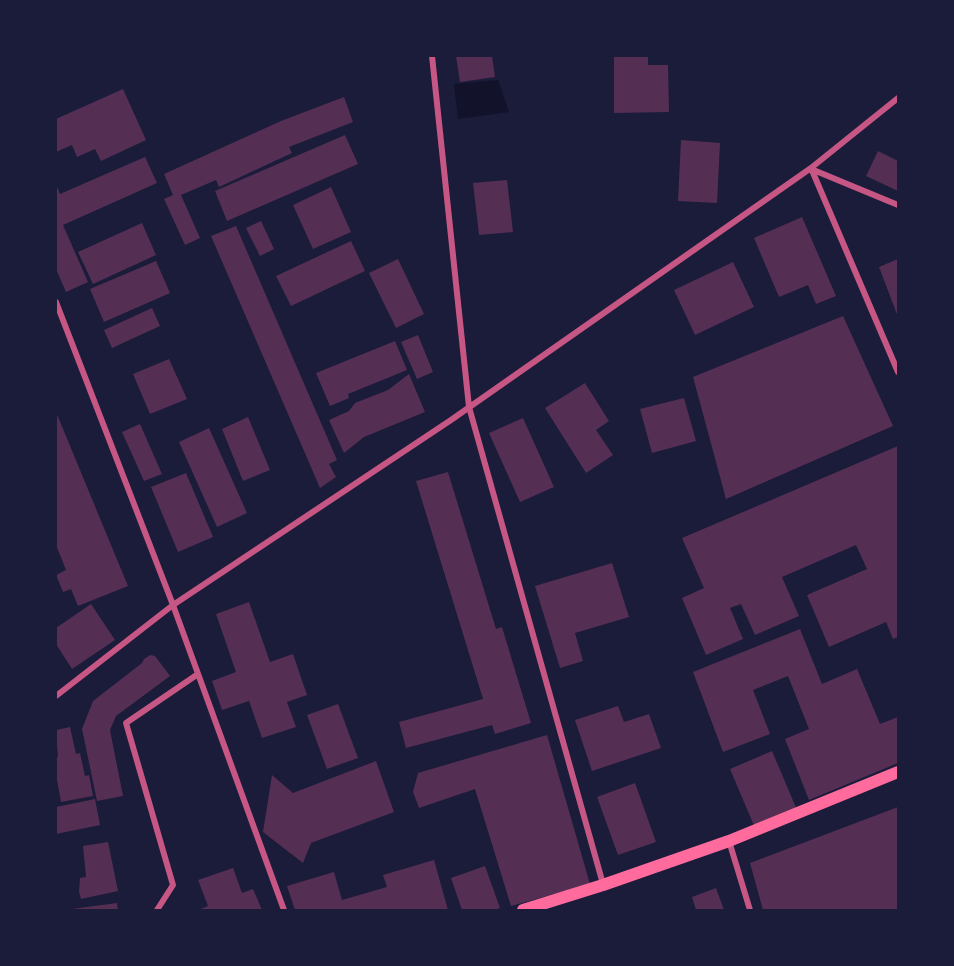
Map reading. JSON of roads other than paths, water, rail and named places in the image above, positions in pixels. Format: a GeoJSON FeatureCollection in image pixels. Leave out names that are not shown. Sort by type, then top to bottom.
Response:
{"type":"FeatureCollection","features":[{"type":"Feature","properties":{"kind":"main road"},"geometry":{"type":"LineString","coordinates":[[530,909],[729,841],[898,772]]}},
{"type":"Feature","properties":{"kind":"street"},"geometry":{"type":"LineString","coordinates":[[432,56],[469,407],[603,885]]}},
{"type":"Feature","properties":{"kind":"street"},"geometry":{"type":"LineString","coordinates":[[56,696],[173,604],[469,407],[811,168],[898,98]]}},
{"type":"Feature","properties":{"kind":"street"},"geometry":{"type":"LineString","coordinates":[[811,168],[898,205]]}},
{"type":"Feature","properties":{"kind":"street"},"geometry":{"type":"LineString","coordinates":[[811,168],[898,372]]}},
{"type":"Feature","properties":{"kind":"street"},"geometry":{"type":"LineString","coordinates":[[56,302],[173,604],[284,910]]}},
{"type":"Feature","properties":{"kind":"street"},"geometry":{"type":"LineString","coordinates":[[157,910],[173,885],[126,723],[198,674]]}},
{"type":"Feature","properties":{"kind":"street"},"geometry":{"type":"LineString","coordinates":[[729,841],[750,910]]}}]}
